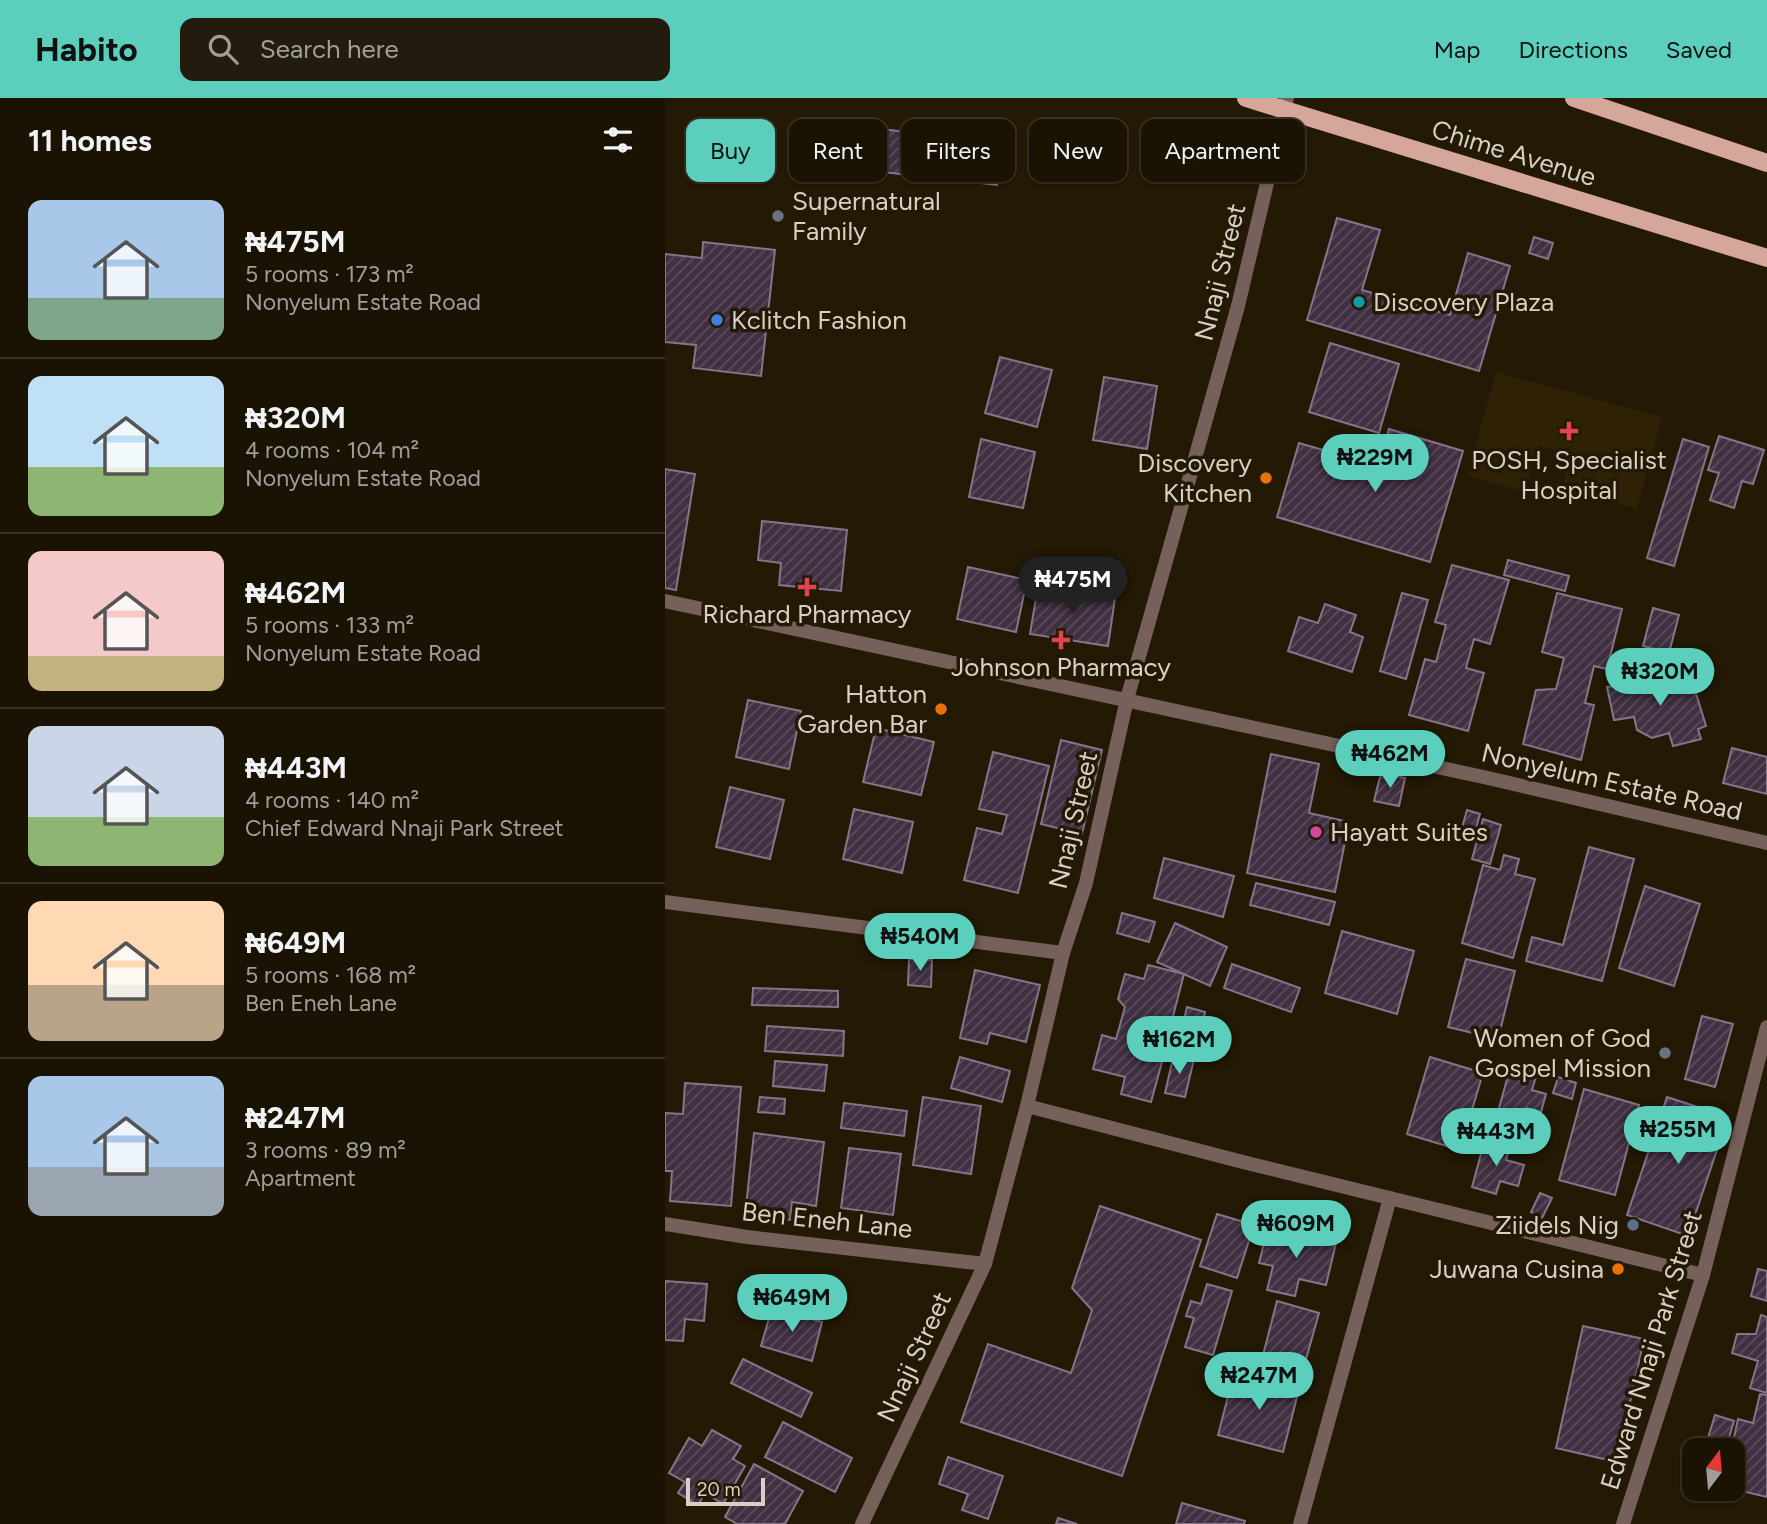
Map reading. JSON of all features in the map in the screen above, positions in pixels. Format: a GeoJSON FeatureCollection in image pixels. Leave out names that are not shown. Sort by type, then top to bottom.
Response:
{"type":"FeatureCollection","features":[{"type":"Feature","properties":{"kind":"main road","name":"Chime Avenue"},"geometry":{"type":"LineString","coordinates":[[1246,98],[1285,104],[1767,258]]}},
{"type":"Feature","properties":{"kind":"main road"},"geometry":{"type":"LineString","coordinates":[[1574,98],[1767,163]]}},
{"type":"Feature","properties":{"kind":"street","name":"Nnaji Street"},"geometry":{"type":"LineString","coordinates":[[862,1524],[985,1264],[1027,1106],[1063,953],[1086,883],[1127,699],[1238,306],[1285,104]]}},
{"type":"Feature","properties":{"kind":"street","name":"Nonyelum Estate Road"},"geometry":{"type":"LineString","coordinates":[[665,601],[1488,778],[1767,843]]}},
{"type":"Feature","properties":{"kind":"street"},"geometry":{"type":"LineString","coordinates":[[665,902],[1063,953]]}},
{"type":"Feature","properties":{"kind":"street","name":"Edward Nnaji Park Street"},"geometry":{"type":"LineString","coordinates":[[1623,1524],[1703,1275],[1762,1062],[1767,1027]]}},
{"type":"Feature","properties":{"kind":"street"},"geometry":{"type":"LineString","coordinates":[[1027,1106],[1703,1275]]}},
{"type":"Feature","properties":{"kind":"street"},"geometry":{"type":"LineString","coordinates":[[1300,1524],[1390,1198]]}},
{"type":"Feature","properties":{"kind":"street","name":"Ben Eneh Lane"},"geometry":{"type":"LineString","coordinates":[[665,1224],[747,1237],[985,1264]]}},
{"type":"Feature","properties":{"kind":"shaded area","name":"POSH, Specialist Hospital"},"geometry":{"type":"Polygon","coordinates":[[[1496,372],[1662,417],[1637,509],[1562,489],[1571,455],[1538,446],[1525,492],[1467,476],[1496,372]]]}},
{"type":"Feature","properties":{"kind":"building"},"geometry":{"type":"Polygon","coordinates":[[[887,130],[901,131],[901,174],[887,172],[887,130]]]}},
{"type":"Feature","properties":{"kind":"building"},"geometry":{"type":"Polygon","coordinates":[[[971,182],[997,182],[997,185],[971,182]]]}},
{"type":"Feature","properties":{"kind":"building","name":"Discovery Plaza"},"geometry":{"type":"Polygon","coordinates":[[[1337,218],[1380,230],[1362,290],[1450,315],[1468,253],[1510,266],[1479,371],[1307,320],[1337,218]]]}},
{"type":"Feature","properties":{"kind":"building"},"geometry":{"type":"Polygon","coordinates":[[[1534,237],[1553,243],[1548,259],[1529,253],[1534,237]]]}},
{"type":"Feature","properties":{"kind":"building"},"geometry":{"type":"Polygon","coordinates":[[[703,242],[775,250],[761,376],[693,368],[696,345],[665,342],[665,254],[702,258],[703,242]]]}},
{"type":"Feature","properties":{"kind":"building"},"geometry":{"type":"Polygon","coordinates":[[[1330,343],[1399,364],[1379,433],[1309,412],[1330,343]]]}},
{"type":"Feature","properties":{"kind":"building"},"geometry":{"type":"Polygon","coordinates":[[[1000,357],[1052,370],[1037,427],[985,413],[1000,357]]]}},
{"type":"Feature","properties":{"kind":"building"},"geometry":{"type":"Polygon","coordinates":[[[1104,377],[1157,386],[1147,449],[1093,440],[1104,377]]]}},
{"type":"Feature","properties":{"kind":"building"},"geometry":{"type":"Polygon","coordinates":[[[1389,429],[1463,451],[1430,562],[1277,517],[1299,443],[1378,466],[1389,429]]]}},
{"type":"Feature","properties":{"kind":"building"},"geometry":{"type":"Polygon","coordinates":[[[1719,436],[1764,450],[1753,484],[1742,481],[1734,508],[1710,500],[1719,473],[1708,470],[1719,436]]]}},
{"type":"Feature","properties":{"kind":"building"},"geometry":{"type":"Polygon","coordinates":[[[981,439],[1035,452],[1023,508],[969,497],[981,439]]]}},
{"type":"Feature","properties":{"kind":"building"},"geometry":{"type":"Polygon","coordinates":[[[1683,439],[1709,447],[1674,566],[1647,558],[1683,439]]]}},
{"type":"Feature","properties":{"kind":"building"},"geometry":{"type":"Polygon","coordinates":[[[665,469],[695,474],[676,590],[665,588],[665,469]]]}},
{"type":"Feature","properties":{"kind":"building"},"geometry":{"type":"Polygon","coordinates":[[[762,521],[847,530],[841,591],[779,585],[781,563],[758,560],[762,521]]]}},
{"type":"Feature","properties":{"kind":"building"},"geometry":{"type":"Polygon","coordinates":[[[1508,560],[1569,576],[1565,591],[1504,575],[1508,560]]]}},
{"type":"Feature","properties":{"kind":"building"},"geometry":{"type":"Polygon","coordinates":[[[1452,565],[1509,580],[1490,644],[1474,639],[1466,668],[1484,673],[1468,731],[1409,715],[1425,659],[1436,662],[1446,625],[1435,622],[1452,565]]]}},
{"type":"Feature","properties":{"kind":"building"},"geometry":{"type":"Polygon","coordinates":[[[968,567],[1027,580],[1016,632],[957,619],[968,567]]]}},
{"type":"Feature","properties":{"kind":"building"},"geometry":{"type":"Polygon","coordinates":[[[1038,586],[1115,598],[1108,646],[1030,634],[1038,586]]]}},
{"type":"Feature","properties":{"kind":"building"},"geometry":{"type":"Polygon","coordinates":[[[1402,593],[1428,600],[1406,679],[1380,671],[1402,593]]]}},
{"type":"Feature","properties":{"kind":"building"},"geometry":{"type":"Polygon","coordinates":[[[1557,593],[1622,609],[1607,669],[1594,666],[1585,703],[1594,705],[1581,760],[1523,744],[1536,690],[1556,689],[1564,658],[1542,652],[1557,593]]]}},
{"type":"Feature","properties":{"kind":"building"},"geometry":{"type":"Polygon","coordinates":[[[1325,604],[1356,615],[1350,632],[1363,637],[1352,672],[1288,651],[1299,617],[1318,623],[1325,604]]]}},
{"type":"Feature","properties":{"kind":"building"},"geometry":{"type":"Polygon","coordinates":[[[1653,608],[1679,615],[1669,653],[1643,646],[1653,608]]]}},
{"type":"Feature","properties":{"kind":"building"},"geometry":{"type":"Polygon","coordinates":[[[1664,677],[1694,687],[1706,726],[1698,729],[1701,739],[1673,746],[1669,733],[1652,738],[1637,730],[1634,717],[1614,720],[1607,687],[1664,677]]]}},
{"type":"Feature","properties":{"kind":"building"},"geometry":{"type":"Polygon","coordinates":[[[748,700],[801,711],[789,769],[736,757],[748,700]]]}},
{"type":"Feature","properties":{"kind":"building"},"geometry":{"type":"Polygon","coordinates":[[[876,728],[934,742],[921,795],[863,782],[876,728]]]}},
{"type":"Feature","properties":{"kind":"building"},"geometry":{"type":"Polygon","coordinates":[[[1061,740],[1102,750],[1082,834],[1041,824],[1061,740]]]}},
{"type":"Feature","properties":{"kind":"building"},"geometry":{"type":"Polygon","coordinates":[[[1732,748],[1767,757],[1767,794],[1723,783],[1732,748]]]}},
{"type":"Feature","properties":{"kind":"building"},"geometry":{"type":"Polygon","coordinates":[[[993,752],[1049,766],[1018,893],[964,880],[977,828],[1002,834],[1007,815],[979,809],[993,752]]]}},
{"type":"Feature","properties":{"kind":"building"},"geometry":{"type":"Polygon","coordinates":[[[1271,754],[1319,764],[1309,813],[1349,822],[1335,892],[1247,873],[1271,754]]]}},
{"type":"Feature","properties":{"kind":"building"},"geometry":{"type":"Polygon","coordinates":[[[1381,773],[1405,778],[1399,806],[1374,801],[1381,773]]]}},
{"type":"Feature","properties":{"kind":"building"},"geometry":{"type":"Polygon","coordinates":[[[730,787],[784,800],[770,859],[716,847],[730,787]]]}},
{"type":"Feature","properties":{"kind":"building"},"geometry":{"type":"Polygon","coordinates":[[[854,809],[913,822],[902,873],[843,859],[854,809]]]}},
{"type":"Feature","properties":{"kind":"building"},"geometry":{"type":"Polygon","coordinates":[[[1467,810],[1480,814],[1474,835],[1461,831],[1467,810]]]}},
{"type":"Feature","properties":{"kind":"building"},"geometry":{"type":"Polygon","coordinates":[[[1483,819],[1501,825],[1490,864],[1472,859],[1483,819]]]}},
{"type":"Feature","properties":{"kind":"building"},"geometry":{"type":"Polygon","coordinates":[[[1589,847],[1634,859],[1602,981],[1526,961],[1532,937],[1563,945],[1589,847]]]}},
{"type":"Feature","properties":{"kind":"building"},"geometry":{"type":"Polygon","coordinates":[[[1504,855],[1519,859],[1515,874],[1535,879],[1513,958],[1462,943],[1483,865],[1500,870],[1504,855]]]}},
{"type":"Feature","properties":{"kind":"building"},"geometry":{"type":"Polygon","coordinates":[[[1164,858],[1234,876],[1223,917],[1154,898],[1164,858]]]}},
{"type":"Feature","properties":{"kind":"building"},"geometry":{"type":"Polygon","coordinates":[[[1256,883],[1335,902],[1329,925],[1250,905],[1256,883]]]}},
{"type":"Feature","properties":{"kind":"building"},"geometry":{"type":"Polygon","coordinates":[[[1645,886],[1700,904],[1674,986],[1619,968],[1645,886]]]}},
{"type":"Feature","properties":{"kind":"building"},"geometry":{"type":"Polygon","coordinates":[[[1122,913],[1155,922],[1149,942],[1117,933],[1122,913]]]}},
{"type":"Feature","properties":{"kind":"building"},"geometry":{"type":"Polygon","coordinates":[[[1175,923],[1227,947],[1210,986],[1157,962],[1175,923]]]}},
{"type":"Feature","properties":{"kind":"building"},"geometry":{"type":"Polygon","coordinates":[[[1342,931],[1414,951],[1397,1014],[1325,993],[1342,931]]]}},
{"type":"Feature","properties":{"kind":"building"},"geometry":{"type":"Polygon","coordinates":[[[909,959],[932,960],[931,987],[908,985],[909,959]]]}},
{"type":"Feature","properties":{"kind":"building"},"geometry":{"type":"Polygon","coordinates":[[[1466,959],[1515,971],[1498,1039],[1448,1027],[1466,959]]]}},
{"type":"Feature","properties":{"kind":"building"},"geometry":{"type":"Polygon","coordinates":[[[1232,964],[1300,988],[1291,1012],[1224,988],[1232,964]]]}},
{"type":"Feature","properties":{"kind":"building"},"geometry":{"type":"Polygon","coordinates":[[[1148,965],[1184,974],[1171,1024],[1155,1019],[1148,1046],[1165,1051],[1151,1102],[1121,1094],[1125,1077],[1093,1069],[1102,1035],[1116,1039],[1125,1007],[1118,999],[1125,974],[1144,979],[1148,965]]]}},
{"type":"Feature","properties":{"kind":"building"},"geometry":{"type":"Polygon","coordinates":[[[975,970],[1040,985],[1026,1042],[990,1033],[987,1044],[960,1038],[975,970]]]}},
{"type":"Feature","properties":{"kind":"building"},"geometry":{"type":"Polygon","coordinates":[[[753,988],[838,991],[838,1007],[752,1005],[753,988]]]}},
{"type":"Feature","properties":{"kind":"building"},"geometry":{"type":"Polygon","coordinates":[[[1187,1007],[1205,1012],[1197,1049],[1178,1045],[1187,1007]]]}},
{"type":"Feature","properties":{"kind":"building"},"geometry":{"type":"Polygon","coordinates":[[[1702,1016],[1733,1024],[1715,1087],[1685,1079],[1702,1016]]]}},
{"type":"Feature","properties":{"kind":"building"},"geometry":{"type":"Polygon","coordinates":[[[767,1026],[844,1031],[843,1056],[765,1051],[767,1026]]]}},
{"type":"Feature","properties":{"kind":"building"},"geometry":{"type":"Polygon","coordinates":[[[1174,1054],[1194,1059],[1185,1097],[1165,1093],[1174,1054]]]}},
{"type":"Feature","properties":{"kind":"building"},"geometry":{"type":"Polygon","coordinates":[[[960,1057],[1010,1071],[1002,1102],[951,1088],[960,1057]]]}},
{"type":"Feature","properties":{"kind":"building"},"geometry":{"type":"Polygon","coordinates":[[[1430,1057],[1483,1073],[1460,1150],[1407,1134],[1430,1057]]]}},
{"type":"Feature","properties":{"kind":"building"},"geometry":{"type":"Polygon","coordinates":[[[775,1061],[827,1065],[824,1091],[773,1086],[775,1061]]]}},
{"type":"Feature","properties":{"kind":"building"},"geometry":{"type":"Polygon","coordinates":[[[1511,1065],[1537,1073],[1532,1090],[1546,1094],[1541,1112],[1527,1108],[1523,1123],[1497,1115],[1511,1065]]]}},
{"type":"Feature","properties":{"kind":"building"},"geometry":{"type":"Polygon","coordinates":[[[1558,1077],[1576,1083],[1572,1099],[1553,1093],[1558,1077]]]}},
{"type":"Feature","properties":{"kind":"building"},"geometry":{"type":"Polygon","coordinates":[[[685,1083],[741,1087],[731,1206],[670,1201],[672,1171],[665,1171],[665,1113],[683,1114],[685,1083]]]}},
{"type":"Feature","properties":{"kind":"building"},"geometry":{"type":"Polygon","coordinates":[[[1584,1089],[1639,1105],[1615,1195],[1559,1180],[1584,1089]]]}},
{"type":"Feature","properties":{"kind":"building"},"geometry":{"type":"Polygon","coordinates":[[[760,1097],[785,1099],[784,1114],[758,1112],[760,1097]]]}},
{"type":"Feature","properties":{"kind":"building"},"geometry":{"type":"Polygon","coordinates":[[[923,1097],[981,1106],[971,1174],[913,1165],[923,1097]]]}},
{"type":"Feature","properties":{"kind":"building"},"geometry":{"type":"Polygon","coordinates":[[[1667,1097],[1728,1117],[1688,1236],[1627,1215],[1667,1097]]]}},
{"type":"Feature","properties":{"kind":"building"},"geometry":{"type":"Polygon","coordinates":[[[844,1103],[907,1111],[904,1136],[841,1128],[844,1103]]]}},
{"type":"Feature","properties":{"kind":"building"},"geometry":{"type":"Polygon","coordinates":[[[754,1133],[824,1142],[816,1206],[792,1202],[790,1220],[745,1215],[754,1133]]]}},
{"type":"Feature","properties":{"kind":"building"},"geometry":{"type":"Polygon","coordinates":[[[1485,1139],[1510,1146],[1506,1160],[1524,1165],[1518,1186],[1500,1181],[1496,1194],[1472,1187],[1485,1139]]]}},
{"type":"Feature","properties":{"kind":"building"},"geometry":{"type":"Polygon","coordinates":[[[849,1148],[901,1154],[893,1215],[841,1208],[849,1148]]]}},
{"type":"Feature","properties":{"kind":"building"},"geometry":{"type":"Polygon","coordinates":[[[1540,1193],[1552,1198],[1542,1218],[1531,1212],[1540,1193]]]}},
{"type":"Feature","properties":{"kind":"building"},"geometry":{"type":"Polygon","coordinates":[[[1100,1206],[1201,1240],[1122,1476],[961,1422],[988,1344],[1071,1373],[1092,1310],[1072,1288],[1100,1206]]]}},
{"type":"Feature","properties":{"kind":"building"},"geometry":{"type":"Polygon","coordinates":[[[1217,1214],[1254,1225],[1237,1278],[1200,1266],[1217,1214]]]}},
{"type":"Feature","properties":{"kind":"building"},"geometry":{"type":"Polygon","coordinates":[[[1268,1227],[1336,1243],[1326,1285],[1299,1279],[1295,1296],[1267,1290],[1273,1266],[1259,1263],[1268,1227]]]}},
{"type":"Feature","properties":{"kind":"building"},"geometry":{"type":"Polygon","coordinates":[[[1758,1269],[1767,1271],[1767,1301],[1751,1296],[1758,1269]]]}},
{"type":"Feature","properties":{"kind":"building"},"geometry":{"type":"Polygon","coordinates":[[[665,1281],[707,1284],[704,1321],[685,1319],[683,1341],[665,1340],[665,1281]]]}},
{"type":"Feature","properties":{"kind":"building"},"geometry":{"type":"Polygon","coordinates":[[[1207,1284],[1232,1291],[1213,1355],[1185,1347],[1194,1318],[1186,1316],[1191,1301],[1201,1304],[1207,1284]]]}},
{"type":"Feature","properties":{"kind":"building"},"geometry":{"type":"Polygon","coordinates":[[[1277,1301],[1319,1313],[1303,1370],[1262,1359],[1277,1301]]]}},
{"type":"Feature","properties":{"kind":"building"},"geometry":{"type":"Polygon","coordinates":[[[772,1308],[822,1322],[812,1361],[761,1346],[772,1308]]]}},
{"type":"Feature","properties":{"kind":"building"},"geometry":{"type":"Polygon","coordinates":[[[1761,1315],[1767,1317],[1767,1393],[1750,1388],[1758,1361],[1732,1353],[1737,1334],[1756,1334],[1761,1315]]]}},
{"type":"Feature","properties":{"kind":"building"},"geometry":{"type":"Polygon","coordinates":[[[1583,1326],[1644,1339],[1617,1462],[1556,1448],[1583,1326]]]}},
{"type":"Feature","properties":{"kind":"building"},"geometry":{"type":"Polygon","coordinates":[[[743,1359],[812,1393],[801,1417],[731,1383],[743,1359]]]}},
{"type":"Feature","properties":{"kind":"building"},"geometry":{"type":"Polygon","coordinates":[[[1234,1373],[1299,1389],[1283,1452],[1218,1435],[1234,1373]]]}},
{"type":"Feature","properties":{"kind":"building"},"geometry":{"type":"Polygon","coordinates":[[[1760,1394],[1767,1395],[1767,1497],[1745,1492],[1745,1438],[1734,1438],[1738,1419],[1753,1423],[1760,1394]]]}},
{"type":"Feature","properties":{"kind":"building"},"geometry":{"type":"Polygon","coordinates":[[[1715,1415],[1734,1421],[1729,1438],[1708,1438],[1715,1415]]]}},
{"type":"Feature","properties":{"kind":"building"},"geometry":{"type":"Polygon","coordinates":[[[783,1422],[852,1458],[835,1492],[765,1457],[783,1422]]]}},
{"type":"Feature","properties":{"kind":"building"},"geometry":{"type":"Polygon","coordinates":[[[712,1430],[741,1446],[733,1459],[745,1466],[723,1504],[705,1493],[698,1505],[678,1493],[685,1482],[669,1473],[689,1438],[702,1446],[712,1430]]]}},
{"type":"Feature","properties":{"kind":"building"},"geometry":{"type":"Polygon","coordinates":[[[948,1457],[1003,1476],[988,1519],[962,1510],[968,1494],[939,1484],[948,1457]]]}},
{"type":"Feature","properties":{"kind":"building"},"geometry":{"type":"Polygon","coordinates":[[[754,1464],[803,1491],[785,1524],[737,1524],[725,1517],[754,1464]]]}},
{"type":"Feature","properties":{"kind":"building"},"geometry":{"type":"Polygon","coordinates":[[[1182,1503],[1245,1521],[1244,1524],[1176,1524],[1182,1503]]]}},
{"type":"Feature","properties":{"kind":"building"},"geometry":{"type":"Polygon","coordinates":[[[1058,1518],[1077,1524],[1056,1524],[1058,1518]]]}},
{"type":"Feature","properties":{"kind":"place","name":"Supernatural Family"},"geometry":{"type":"Point","coordinates":[778,216]}},
{"type":"Feature","properties":{"kind":"place","name":"Discovery Plaza"},"geometry":{"type":"Point","coordinates":[1359,302]}},
{"type":"Feature","properties":{"kind":"place","name":"Kclitch Fashion"},"geometry":{"type":"Point","coordinates":[717,320]}},
{"type":"Feature","properties":{"kind":"place","name":"POSH, Specialist Hospital"},"geometry":{"type":"Point","coordinates":[1569,431]}},
{"type":"Feature","properties":{"kind":"place","name":"Discovery Kitchen"},"geometry":{"type":"Point","coordinates":[1266,478]}},
{"type":"Feature","properties":{"kind":"place","name":"Richard Pharmacy"},"geometry":{"type":"Point","coordinates":[807,587]}},
{"type":"Feature","properties":{"kind":"place","name":"Johnson Pharmacy"},"geometry":{"type":"Point","coordinates":[1061,640]}},
{"type":"Feature","properties":{"kind":"place","name":"Hatton Garden Bar"},"geometry":{"type":"Point","coordinates":[941,709]}},
{"type":"Feature","properties":{"kind":"place","name":"Hayatt Suites"},"geometry":{"type":"Point","coordinates":[1316,832]}},
{"type":"Feature","properties":{"kind":"place","name":"Women of God Gospel Mission"},"geometry":{"type":"Point","coordinates":[1665,1053]}},
{"type":"Feature","properties":{"kind":"place","name":"Ziidels Nig"},"geometry":{"type":"Point","coordinates":[1633,1225]}},
{"type":"Feature","properties":{"kind":"place","name":"Juwana Cusina"},"geometry":{"type":"Point","coordinates":[1618,1269]}}]}
